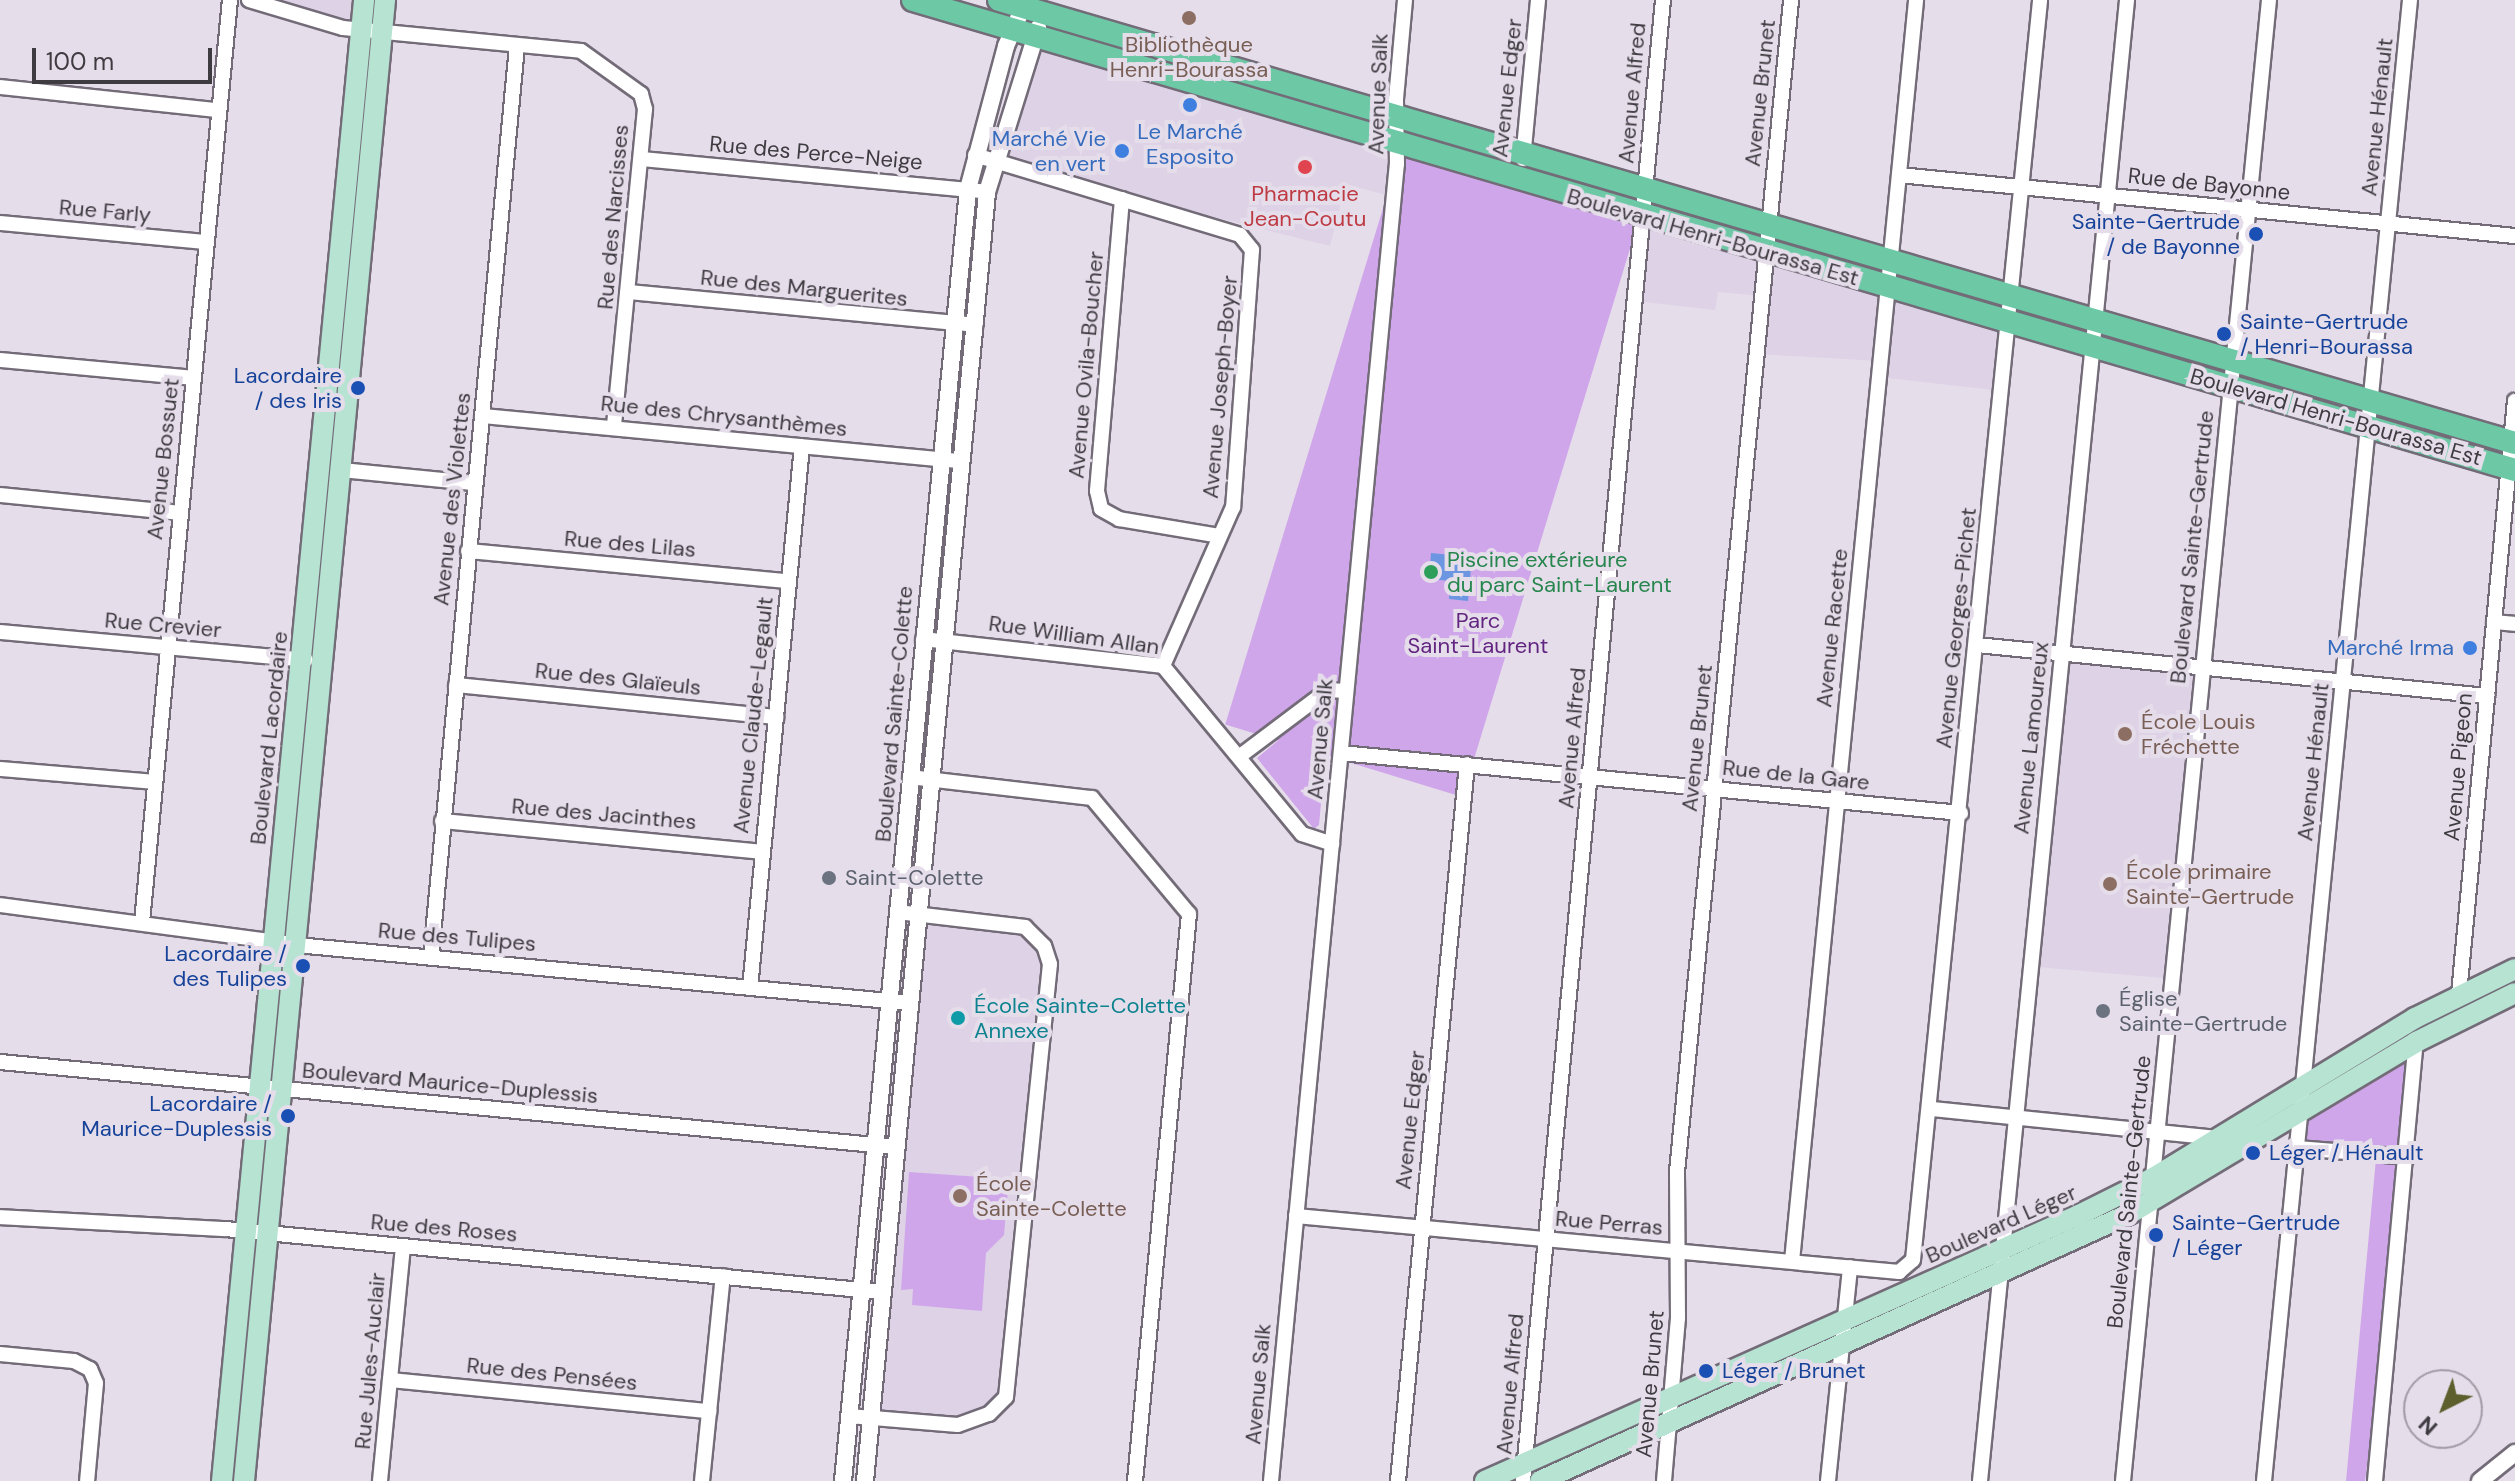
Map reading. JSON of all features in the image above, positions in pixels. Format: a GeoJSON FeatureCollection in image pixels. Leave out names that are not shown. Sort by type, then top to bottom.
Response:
{"type":"FeatureCollection","features":[{"type":"Feature","properties":{"kind":"main road","name":"Boulevard Lacordaire"},"geometry":{"type":"LineString","coordinates":[[244,1481],[341,470],[372,31],[364,0]]}},
{"type":"Feature","properties":{"kind":"main road","name":"Boulevard Lacordaire"},"geometry":{"type":"LineString","coordinates":[[222,1481],[300,659],[372,31],[385,0]]}},
{"type":"Feature","properties":{"kind":"main road","name":"Boulevard Henri-Bourassa Est"},"geometry":{"type":"LineString","coordinates":[[999,0],[1195,53],[1518,180],[2511,469]]}},
{"type":"Feature","properties":{"kind":"main road","name":"Boulevard Henri-Bourassa Est"},"geometry":{"type":"LineString","coordinates":[[924,2],[1023,34],[1396,130],[1523,156],[2513,442]]}},
{"type":"Feature","properties":{"kind":"main road","name":"Boulevard Léger"},"geometry":{"type":"LineString","coordinates":[[1485,1481],[1524,1472],[1672,1398],[2003,1250],[2153,1178],[2303,1085],[2459,994],[2515,969]]}},
{"type":"Feature","properties":{"kind":"main road","name":"Boulevard Léger"},"geometry":{"type":"LineString","coordinates":[[1540,1481],[2000,1276],[2151,1202],[2416,1042],[2515,993]]}},
{"type":"Feature","properties":{"kind":"street","name":"Avenue Bossuet"},"geometry":{"type":"LineString","coordinates":[[142,922],[217,110],[230,0]]}},
{"type":"Feature","properties":{"kind":"street","name":"Rue des Narcisses"},"geometry":{"type":"LineString","coordinates":[[249,0],[372,31],[581,51],[635,89],[645,109],[614,427]]}},
{"type":"Feature","properties":{"kind":"street","name":"Avenue Salk"},"geometry":{"type":"LineString","coordinates":[[1271,1481],[1341,753],[1405,0]]}},
{"type":"Feature","properties":{"kind":"street","name":"Avenue Edger"},"geometry":{"type":"LineString","coordinates":[[1518,180],[1538,0]]}},
{"type":"Feature","properties":{"kind":"street","name":"Avenue Alfred"},"geometry":{"type":"LineString","coordinates":[[1524,1472],[1663,0]]}},
{"type":"Feature","properties":{"kind":"street","name":"Avenue Brunet"},"geometry":{"type":"LineString","coordinates":[[1664,1481],[1672,1398],[1677,1172],[1791,0]]}},
{"type":"Feature","properties":{"kind":"street","name":"Avenue Racette"},"geometry":{"type":"LineString","coordinates":[[1792,1261],[1916,0]]}},
{"type":"Feature","properties":{"kind":"street","name":"Avenue Georges-Pichet"},"geometry":{"type":"LineString","coordinates":[[1913,1260],[1932,1109],[2040,0]]}},
{"type":"Feature","properties":{"kind":"street","name":"Avenue Lamoureux"},"geometry":{"type":"LineString","coordinates":[[1980,1481],[2127,0]]}},
{"type":"Feature","properties":{"kind":"street","name":"Boulevard Sainte-Gertrude"},"geometry":{"type":"LineString","coordinates":[[2123,1481],[2269,0]]}},
{"type":"Feature","properties":{"kind":"street","name":"Avenue Hénault"},"geometry":{"type":"LineString","coordinates":[[2264,1481],[2410,0]]}},
{"type":"Feature","properties":{"kind":"street","name":"Boulevard Sainte-Colette"},"geometry":{"type":"LineString","coordinates":[[843,1481],[968,189],[975,155],[1033,11]]}},
{"type":"Feature","properties":{"kind":"street","name":"Boulevard Sainte-Colette"},"geometry":{"type":"LineString","coordinates":[[865,1481],[987,192],[1023,34]]}},
{"type":"Feature","properties":{"kind":"street","name":"Avenue des Violettes"},"geometry":{"type":"LineString","coordinates":[[431,956],[473,483],[517,46]]}},
{"type":"Feature","properties":{"kind":"street"},"geometry":{"type":"LineString","coordinates":[[0,87],[217,110]]}},
{"type":"Feature","properties":{"kind":"street","name":"Avenue Joseph-Boyer"},"geometry":{"type":"LineString","coordinates":[[975,155],[1240,235],[1252,250],[1233,507],[1163,666]]}},
{"type":"Feature","properties":{"kind":"street","name":"Rue des Perce-Neige"},"geometry":{"type":"LineString","coordinates":[[641,159],[987,192]]}},
{"type":"Feature","properties":{"kind":"street","name":"Rue de Bayonne"},"geometry":{"type":"LineString","coordinates":[[1899,175],[2515,236]]}},
{"type":"Feature","properties":{"kind":"street","name":"Avenue Ovila-Boucher"},"geometry":{"type":"LineString","coordinates":[[1122,199],[1097,491],[1101,509],[1119,519],[1220,536]]}},
{"type":"Feature","properties":{"kind":"street","name":"Rue Farly"},"geometry":{"type":"LineString","coordinates":[[0,223],[206,242]]}},
{"type":"Feature","properties":{"kind":"street","name":"Rue des Marguerites"},"geometry":{"type":"LineString","coordinates":[[628,292],[975,325]]}},
{"type":"Feature","properties":{"kind":"street"},"geometry":{"type":"LineString","coordinates":[[0,360],[193,378]]}},
{"type":"Feature","properties":{"kind":"street","name":"Avenue Pigeon"},"geometry":{"type":"LineString","coordinates":[[2459,994],[2511,469],[2515,401]]}},
{"type":"Feature","properties":{"kind":"street","name":"Rue des Chrysanthèmes"},"geometry":{"type":"LineString","coordinates":[[482,416],[962,461]]}},
{"type":"Feature","properties":{"kind":"street","name":"Avenue Claude-Legault"},"geometry":{"type":"LineString","coordinates":[[750,988],[802,446]]}},
{"type":"Feature","properties":{"kind":"street"},"geometry":{"type":"LineString","coordinates":[[341,470],[473,483]]}},
{"type":"Feature","properties":{"kind":"street"},"geometry":{"type":"LineString","coordinates":[[0,495],[179,513]]}},
{"type":"Feature","properties":{"kind":"street","name":"Rue des Lilas"},"geometry":{"type":"LineString","coordinates":[[468,551],[788,581]]}},
{"type":"Feature","properties":{"kind":"street"},"geometry":{"type":"LineString","coordinates":[[2494,622],[2515,624]]}},
{"type":"Feature","properties":{"kind":"street","name":"Rue Crevier"},"geometry":{"type":"LineString","coordinates":[[0,632],[322,661]]}},
{"type":"Feature","properties":{"kind":"street","name":"Rue William Allan"},"geometry":{"type":"LineString","coordinates":[[923,639],[945,639],[1163,666],[1302,834],[1332,844]]}},
{"type":"Feature","properties":{"kind":"street"},"geometry":{"type":"LineString","coordinates":[[1977,645],[2487,696]]}},
{"type":"Feature","properties":{"kind":"street","name":"Rue des Glaïeuls"},"geometry":{"type":"LineString","coordinates":[[456,685],[776,717]]}},
{"type":"Feature","properties":{"kind":"street"},"geometry":{"type":"LineString","coordinates":[[1240,756],[1328,690],[1346,691]]}},
{"type":"Feature","properties":{"kind":"street","name":"Rue de la Gare"},"geometry":{"type":"LineString","coordinates":[[1341,753],[1961,813]]}},
{"type":"Feature","properties":{"kind":"street","name":"Avenue Edger"},"geometry":{"type":"LineString","coordinates":[[1398,1481],[1467,764]]}},
{"type":"Feature","properties":{"kind":"street"},"geometry":{"type":"LineString","coordinates":[[0,769],[154,782]]}},
{"type":"Feature","properties":{"kind":"street"},"geometry":{"type":"LineString","coordinates":[[910,777],[1092,798],[1189,914],[1135,1481]]}},
{"type":"Feature","properties":{"kind":"street","name":"Rue des Jacinthes"},"geometry":{"type":"LineString","coordinates":[[442,821],[762,852]]}},
{"type":"Feature","properties":{"kind":"street","name":"Rue des Tulipes"},"geometry":{"type":"LineString","coordinates":[[0,905],[273,942],[910,1003]]}},
{"type":"Feature","properties":{"kind":"street"},"geometry":{"type":"LineString","coordinates":[[849,1416],[958,1425],[989,1414],[1006,1397],[1048,980],[1047,950],[1025,927],[898,912]]}},
{"type":"Feature","properties":{"kind":"street"},"geometry":{"type":"LineString","coordinates":[[2375,1481],[2408,1157],[2416,1042]]}},
{"type":"Feature","properties":{"kind":"street","name":"Boulevard Maurice-Duplessis"},"geometry":{"type":"LineString","coordinates":[[0,1062],[896,1147]]}},
{"type":"Feature","properties":{"kind":"street"},"geometry":{"type":"LineString","coordinates":[[1932,1109],[2218,1138]]}},
{"type":"Feature","properties":{"kind":"street"},"geometry":{"type":"LineString","coordinates":[[2298,1148],[2408,1157]]}},
{"type":"Feature","properties":{"kind":"street","name":"Rue Perras"},"geometry":{"type":"LineString","coordinates":[[1296,1216],[1422,1225],[1899,1272],[1913,1260]]}},
{"type":"Feature","properties":{"kind":"street","name":"Rue des Roses"},"geometry":{"type":"LineString","coordinates":[[0,1217],[245,1231],[882,1292]]}},
{"type":"Feature","properties":{"kind":"street","name":"Rue Jules-Auclair"},"geometry":{"type":"LineString","coordinates":[[380,1481],[403,1246]]}},
{"type":"Feature","properties":{"kind":"street"},"geometry":{"type":"LineString","coordinates":[[1828,1481],[1850,1267]]}},
{"type":"Feature","properties":{"kind":"street"},"geometry":{"type":"LineString","coordinates":[[702,1481],[723,1276]]}},
{"type":"Feature","properties":{"kind":"street"},"geometry":{"type":"LineString","coordinates":[[0,1354],[74,1361],[90,1369],[96,1383],[87,1481]]}},
{"type":"Feature","properties":{"kind":"street","name":"Rue des Pensées"},"geometry":{"type":"LineString","coordinates":[[390,1380],[709,1411]]}},
{"type":"Feature","properties":{"kind":"street"},"geometry":{"type":"LineString","coordinates":[[2480,1481],[2515,1453]]}},
{"type":"Feature","properties":{"kind":"shaded area"},"geometry":{"type":"Polygon","coordinates":[[[249,0],[364,0],[362,30],[249,0]]]}},
{"type":"Feature","properties":{"kind":"shaded area"},"geometry":{"type":"Polygon","coordinates":[[[1034,38],[1396,141],[1400,199],[1346,184],[1330,246],[995,162],[1034,38]]]}},
{"type":"Feature","properties":{"kind":"shaded area"},"geometry":{"type":"Polygon","coordinates":[[[1644,217],[2008,322],[2002,391],[1879,377],[1880,361],[1757,354],[1761,296],[1718,292],[1715,310],[1636,301],[1644,217]]]}},
{"type":"Feature","properties":{"kind":"shaded area"},"geometry":{"type":"Polygon","coordinates":[[[2062,653],[2202,665],[2175,979],[2035,967],[2062,653]]]}},
{"type":"Feature","properties":{"kind":"shaded area","name":"École Sainte-Colette"},"geometry":{"type":"Polygon","coordinates":[[[918,914],[1039,929],[1050,964],[1001,1405],[939,1426],[871,1419],[918,914]]]}},
{"type":"Feature","properties":{"kind":"green space","name":"Parc Saint-Laurent"},"geometry":{"type":"Polygon","coordinates":[[[1403,143],[1640,216],[1462,797],[1225,724],[1403,143]]]}},
{"type":"Feature","properties":{"kind":"green space"},"geometry":{"type":"Polygon","coordinates":[[[1324,702],[1330,704],[1319,825],[1314,829],[1257,758],[1324,702]]]}},
{"type":"Feature","properties":{"kind":"green space"},"geometry":{"type":"Polygon","coordinates":[[[2416,1042],[2408,1157],[2365,1481],[2346,1481],[2377,1148],[2298,1148],[2302,1112],[2416,1042]]]}},
{"type":"Feature","properties":{"kind":"green space"},"geometry":{"type":"Polygon","coordinates":[[[909,1172],[1009,1179],[1004,1235],[986,1253],[982,1311],[912,1305],[913,1289],[901,1290],[909,1172]]]}},
{"type":"Feature","properties":{"kind":"water"},"geometry":{"type":"Polygon","coordinates":[[[1431,553],[1472,557],[1468,601],[1449,599],[1450,581],[1429,579],[1431,553]]]}},
{"type":"Feature","properties":{"kind":"place","name":"Bibliothèque Henri-Bourassa"},"geometry":{"type":"Point","coordinates":[1189,18]}},
{"type":"Feature","properties":{"kind":"place","name":"Le Marché Esposito"},"geometry":{"type":"Point","coordinates":[1190,105]}},
{"type":"Feature","properties":{"kind":"place","name":"Marché Vie en vert"},"geometry":{"type":"Point","coordinates":[1122,151]}},
{"type":"Feature","properties":{"kind":"place","name":"Pharmacie Jean-Coutu"},"geometry":{"type":"Point","coordinates":[1305,167]}},
{"type":"Feature","properties":{"kind":"place","name":"Sainte-Gertrude / de Bayonne"},"geometry":{"type":"Point","coordinates":[2256,234]}},
{"type":"Feature","properties":{"kind":"place","name":"Sainte-Gertrude / Henri-Bourassa"},"geometry":{"type":"Point","coordinates":[2224,334]}},
{"type":"Feature","properties":{"kind":"place","name":"Lacordaire / des Iris"},"geometry":{"type":"Point","coordinates":[358,388]}},
{"type":"Feature","properties":{"kind":"place","name":"Piscine extérieure du parc Saint-Laurent"},"geometry":{"type":"Point","coordinates":[1431,572]}},
{"type":"Feature","properties":{"kind":"place","name":"Marché Irma"},"geometry":{"type":"Point","coordinates":[2470,648]}},
{"type":"Feature","properties":{"kind":"place","name":"École Louis Fréchette"},"geometry":{"type":"Point","coordinates":[2125,734]}},
{"type":"Feature","properties":{"kind":"place","name":"Saint-Colette"},"geometry":{"type":"Point","coordinates":[829,878]}},
{"type":"Feature","properties":{"kind":"place","name":"École primaire Sainte-Gertrude"},"geometry":{"type":"Point","coordinates":[2110,884]}},
{"type":"Feature","properties":{"kind":"place","name":"Lacordaire / des Tulipes"},"geometry":{"type":"Point","coordinates":[303,966]}},
{"type":"Feature","properties":{"kind":"place","name":"Église Sainte-Gertrude"},"geometry":{"type":"Point","coordinates":[2103,1011]}},
{"type":"Feature","properties":{"kind":"place","name":"École Sainte-Colette Annexe"},"geometry":{"type":"Point","coordinates":[958,1018]}},
{"type":"Feature","properties":{"kind":"place","name":"Lacordaire / Maurice-Duplessis"},"geometry":{"type":"Point","coordinates":[288,1116]}},
{"type":"Feature","properties":{"kind":"place","name":"Léger / Hénault"},"geometry":{"type":"Point","coordinates":[2253,1153]}},
{"type":"Feature","properties":{"kind":"place","name":"École Sainte-Colette"},"geometry":{"type":"Point","coordinates":[960,1196]}},
{"type":"Feature","properties":{"kind":"place","name":"Sainte-Gertrude / Léger"},"geometry":{"type":"Point","coordinates":[2156,1235]}},
{"type":"Feature","properties":{"kind":"place","name":"Léger / Brunet"},"geometry":{"type":"Point","coordinates":[1706,1371]}}]}
